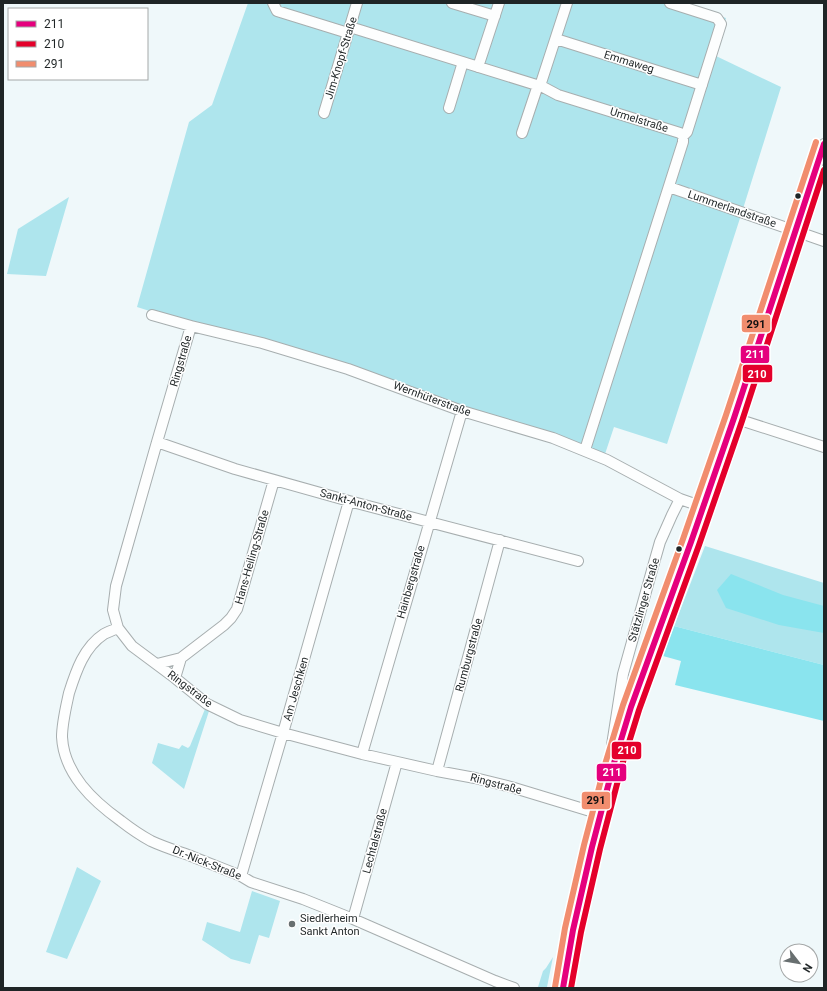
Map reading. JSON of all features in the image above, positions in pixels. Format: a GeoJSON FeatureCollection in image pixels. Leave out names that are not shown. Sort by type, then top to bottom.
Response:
{"type":"FeatureCollection","features":[{"type":"Feature","properties":{"kind":"street","name":"Urmelstraße"},"geometry":{"type":"LineString","coordinates":[[273,3],[277,11],[463,62],[539,85],[558,95],[680,133],[683,136],[683,142],[669,187],[585,450]]}},
{"type":"Feature","properties":{"kind":"street","name":"Jim-Knopf-Straße"},"geometry":{"type":"LineString","coordinates":[[324,112],[357,3]]}},
{"type":"Feature","properties":{"kind":"street"},"geometry":{"type":"LineString","coordinates":[[452,3],[495,16]]}},
{"type":"Feature","properties":{"kind":"street"},"geometry":{"type":"LineString","coordinates":[[478,67],[499,3]]}},
{"type":"Feature","properties":{"kind":"street"},"geometry":{"type":"LineString","coordinates":[[522,133],[556,39],[567,3]]}},
{"type":"Feature","properties":{"kind":"street"},"geometry":{"type":"LineString","coordinates":[[670,3],[717,18],[721,24],[687,132],[683,136]]}},
{"type":"Feature","properties":{"kind":"street","name":"Emmaweg"},"geometry":{"type":"LineString","coordinates":[[556,39],[702,85]]}},
{"type":"Feature","properties":{"kind":"street"},"geometry":{"type":"LineString","coordinates":[[449,108],[463,62]]}},
{"type":"Feature","properties":{"kind":"street","name":"Stätzlinger Straße"},"geometry":{"type":"LineString","coordinates":[[563,988],[573,930],[600,814],[631,707],[734,418],[824,144]]}},
{"type":"Feature","properties":{"kind":"street","name":"Lummerlandstraße"},"geometry":{"type":"LineString","coordinates":[[669,187],[824,240]]}},
{"type":"Feature","properties":{"kind":"street","name":"Wernhüterstraße"},"geometry":{"type":"LineString","coordinates":[[152,315],[262,343],[348,369],[462,411],[553,438],[607,460],[680,499],[703,507]]}},
{"type":"Feature","properties":{"kind":"street","name":"Ringstraße"},"geometry":{"type":"LineString","coordinates":[[191,326],[116,586],[113,610],[118,628],[132,646],[208,704],[240,720],[362,754],[511,787],[600,814]]}},
{"type":"Feature","properties":{"kind":"street","name":"Hainbergstraße"},"geometry":{"type":"LineString","coordinates":[[362,754],[462,411]]}},
{"type":"Feature","properties":{"kind":"street"},"geometry":{"type":"LineString","coordinates":[[734,418],[824,447]]}},
{"type":"Feature","properties":{"kind":"street","name":"Sankt-Anton-Straße"},"geometry":{"type":"LineString","coordinates":[[157,442],[235,469],[349,501],[578,561]]}},
{"type":"Feature","properties":{"kind":"street","name":"Hans-Heiling-Straße"},"geometry":{"type":"LineString","coordinates":[[157,664],[181,658],[224,625],[237,609],[274,480]]}},
{"type":"Feature","properties":{"kind":"street","name":"Stätzlinger Straße"},"geometry":{"type":"LineString","coordinates":[[614,763],[612,745],[623,674],[660,542],[680,499]]}},
{"type":"Feature","properties":{"kind":"street","name":"Am Jeschken"},"geometry":{"type":"LineString","coordinates":[[241,876],[349,501]]}},
{"type":"Feature","properties":{"kind":"street","name":"Rumburgstraße"},"geometry":{"type":"LineString","coordinates":[[437,771],[500,540]]}},
{"type":"Feature","properties":{"kind":"street","name":"Dr.-Nick-Straße"},"geometry":{"type":"LineString","coordinates":[[118,628],[104,634],[92,644],[80,662],[73,679],[64,720],[62,737],[64,752],[70,767],[88,794],[109,813],[132,830],[150,840],[241,876],[251,882],[302,899],[353,919],[514,988]]}},
{"type":"Feature","properties":{"kind":"street"},"geometry":{"type":"LineString","coordinates":[[175,678],[181,658]]}},
{"type":"Feature","properties":{"kind":"street"},"geometry":{"type":"LineString","coordinates":[[618,704],[631,707]]}},
{"type":"Feature","properties":{"kind":"street","name":"Lechtalstraße"},"geometry":{"type":"LineString","coordinates":[[353,919],[397,762]]}},
{"type":"Feature","properties":{"kind":"shaded area"},"geometry":{"type":"Polygon","coordinates":[[[248,3],[681,3],[726,18],[716,56],[781,87],[667,444],[614,427],[605,454],[137,307],[189,122],[212,105],[248,3]]]}},
{"type":"Feature","properties":{"kind":"shaded area"},"geometry":{"type":"Polygon","coordinates":[[[69,197],[46,276],[7,274],[18,229],[69,197]]]}},
{"type":"Feature","properties":{"kind":"shaded area"},"geometry":{"type":"Polygon","coordinates":[[[705,546],[824,583],[824,665],[674,626],[705,546]]]}},
{"type":"Feature","properties":{"kind":"shaded area"},"geometry":{"type":"Polygon","coordinates":[[[731,574],[783,595],[824,606],[824,633],[779,625],[726,608],[717,590],[731,574]]]}},
{"type":"Feature","properties":{"kind":"shaded area"},"geometry":{"type":"Polygon","coordinates":[[[674,626],[824,665],[824,721],[675,685],[681,661],[663,656],[674,626]]]}},
{"type":"Feature","properties":{"kind":"shaded area"},"geometry":{"type":"Polygon","coordinates":[[[205,709],[209,711],[184,789],[152,763],[158,743],[179,749],[182,745],[188,748],[190,746],[205,709]]]}},
{"type":"Feature","properties":{"kind":"shaded area"},"geometry":{"type":"Polygon","coordinates":[[[77,867],[101,881],[67,959],[46,952],[77,867]]]}},
{"type":"Feature","properties":{"kind":"shaded area"},"geometry":{"type":"Polygon","coordinates":[[[252,891],[280,901],[269,938],[259,935],[250,964],[231,959],[202,940],[207,922],[240,932],[252,891]]]}},
{"type":"Feature","properties":{"kind":"shaded area"},"geometry":{"type":"Polygon","coordinates":[[[580,931],[583,932],[578,961],[575,961],[580,931]]]}},
{"type":"Feature","properties":{"kind":"shaded area"},"geometry":{"type":"Polygon","coordinates":[[[553,957],[547,987],[538,987],[543,971],[553,957]]]}},
{"type":"Feature","properties":{"kind":"transit line","name":"291"},"geometry":{"type":"LineString","coordinates":[[555,987],[565,928],[584,845],[606,761],[623,705],[726,415],[816,142]]}},
{"type":"Feature","properties":{"kind":"transit line","name":"211"},"geometry":{"type":"LineString","coordinates":[[563,988],[573,930],[592,847],[614,763],[631,707],[734,418],[824,144]]}},
{"type":"Feature","properties":{"kind":"transit line","name":"210"},"geometry":{"type":"LineString","coordinates":[[571,988],[581,932],[600,849],[622,765],[639,710],[742,421],[824,170]]}},
{"type":"Feature","properties":{"kind":"place","name":"Siedlerheim Sankt Anton"},"geometry":{"type":"Point","coordinates":[292,924]}}]}
